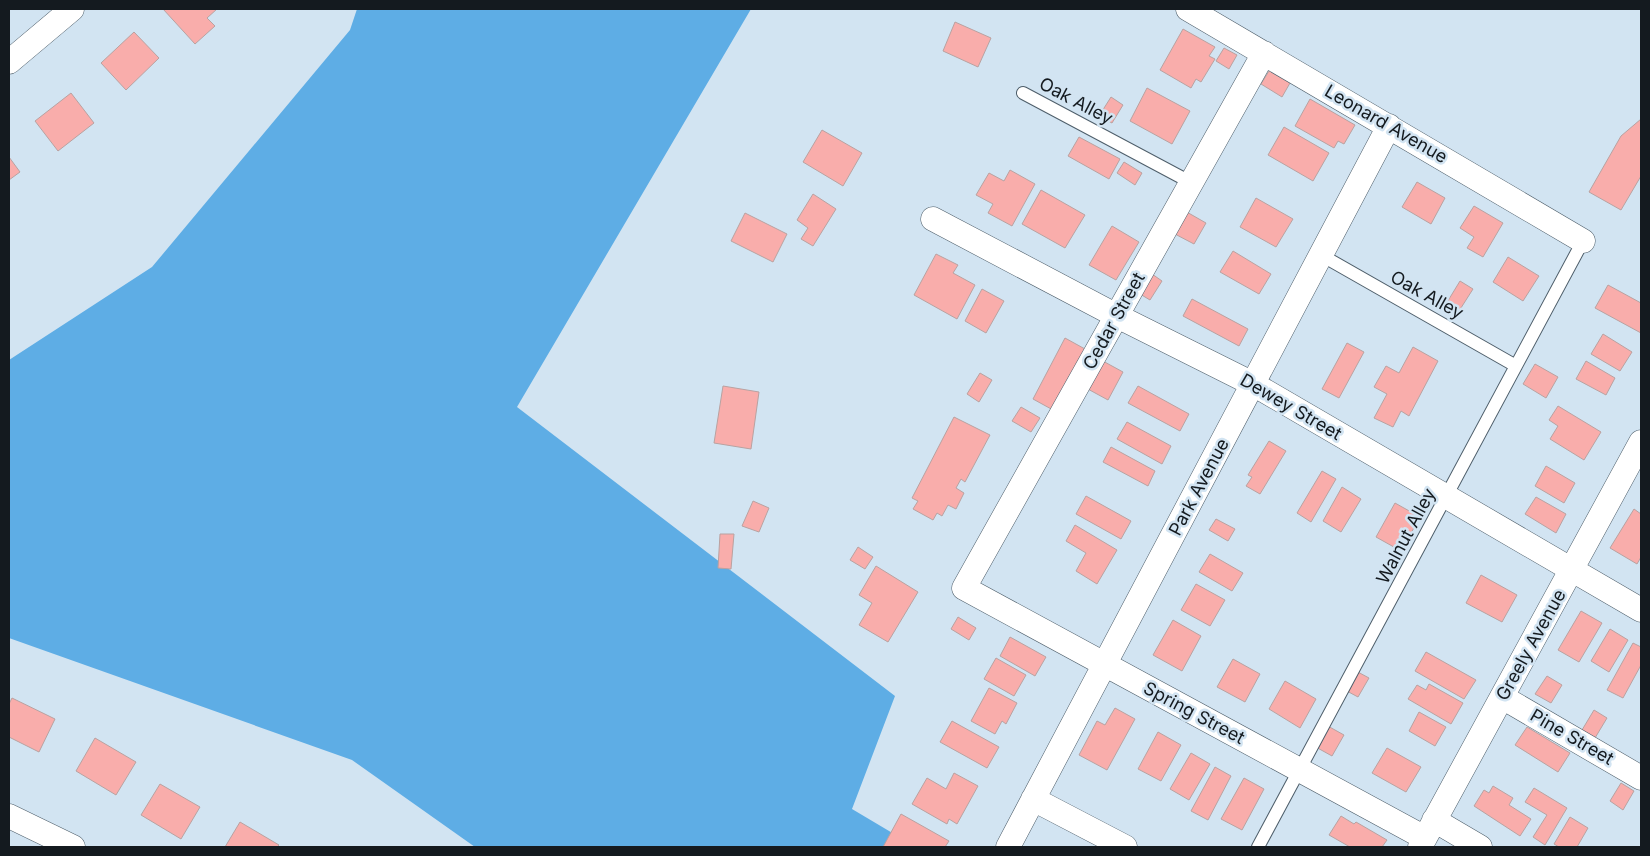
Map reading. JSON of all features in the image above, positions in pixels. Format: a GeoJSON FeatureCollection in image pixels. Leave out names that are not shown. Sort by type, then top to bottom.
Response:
{"type":"FeatureCollection","features":[{"type":"Feature","properties":{"kind":"street"},"geometry":{"type":"LineString","coordinates":[[9,62],[72,9]]}},
{"type":"Feature","properties":{"kind":"street","name":"Leonard Avenue"},"geometry":{"type":"LineString","coordinates":[[1188,9],[1583,241]]}},
{"type":"Feature","properties":{"kind":"street","name":"Cedar Street"},"geometry":{"type":"LineString","coordinates":[[964,588],[1264,53]]}},
{"type":"Feature","properties":{"kind":"street","name":"Park Avenue"},"geometry":{"type":"LineString","coordinates":[[1008,847],[1389,126]]}},
{"type":"Feature","properties":{"kind":"street","name":"Dewey Street"},"geometry":{"type":"LineString","coordinates":[[933,219],[1116,316],[1253,384],[1641,610]]}},
{"type":"Feature","properties":{"kind":"street","name":"Greely Avenue"},"geometry":{"type":"LineString","coordinates":[[1426,835],[1641,442]]}},
{"type":"Feature","properties":{"kind":"street","name":"Spring Street"},"geometry":{"type":"LineString","coordinates":[[964,588],[1300,770],[1426,835],[1480,847]]}},
{"type":"Feature","properties":{"kind":"street","name":"Pine Street"},"geometry":{"type":"LineString","coordinates":[[1502,697],[1641,778]]}},
{"type":"Feature","properties":{"kind":"street"},"geometry":{"type":"LineString","coordinates":[[1033,799],[1125,847]]}},
{"type":"Feature","properties":{"kind":"street"},"geometry":{"type":"LineString","coordinates":[[9,816],[73,847]]}},
{"type":"Feature","properties":{"kind":"lane","name":"Oak Alley"},"geometry":{"type":"LineString","coordinates":[[1023,93],[1192,183]]}},
{"type":"Feature","properties":{"kind":"lane","name":"Walnut Alley"},"geometry":{"type":"LineString","coordinates":[[1258,847],[1583,241]]}},
{"type":"Feature","properties":{"kind":"lane","name":"Oak Alley"},"geometry":{"type":"LineString","coordinates":[[1321,255],[1516,366]]}},
{"type":"Feature","properties":{"kind":"shaded area"},"geometry":{"type":"Polygon","coordinates":[[[357,9],[751,9],[517,407],[895,696],[852,809],[916,847],[475,847],[352,760],[9,638],[9,360],[152,267],[350,30],[357,9]]]}},
{"type":"Feature","properties":{"kind":"building"},"geometry":{"type":"Polygon","coordinates":[[[163,9],[217,9],[207,18],[215,26],[195,44],[163,9]]]}},
{"type":"Feature","properties":{"kind":"building"},"geometry":{"type":"Polygon","coordinates":[[[955,22],[991,38],[978,67],[943,51],[955,22]]]}},
{"type":"Feature","properties":{"kind":"building"},"geometry":{"type":"Polygon","coordinates":[[[1183,29],[1215,47],[1209,56],[1215,59],[1201,82],[1196,79],[1191,88],[1160,70],[1183,29]]]}},
{"type":"Feature","properties":{"kind":"building"},"geometry":{"type":"Polygon","coordinates":[[[134,32],[159,58],[126,90],[101,63],[134,32]]]}},
{"type":"Feature","properties":{"kind":"building"},"geometry":{"type":"Polygon","coordinates":[[[1224,48],[1237,55],[1229,69],[1216,61],[1224,48]]]}},
{"type":"Feature","properties":{"kind":"building"},"geometry":{"type":"Polygon","coordinates":[[[1269,71],[1290,83],[1282,97],[1261,84],[1269,71]]]}},
{"type":"Feature","properties":{"kind":"building"},"geometry":{"type":"Polygon","coordinates":[[[1147,88],[1190,111],[1172,144],[1130,121],[1147,88]]]}},
{"type":"Feature","properties":{"kind":"building"},"geometry":{"type":"Polygon","coordinates":[[[71,93],[94,123],[58,151],[35,121],[71,93]]]}},
{"type":"Feature","properties":{"kind":"building"},"geometry":{"type":"Polygon","coordinates":[[[1111,97],[1123,105],[1112,123],[1099,116],[1111,97]]]}},
{"type":"Feature","properties":{"kind":"building"},"geometry":{"type":"Polygon","coordinates":[[[1310,99],[1355,125],[1344,144],[1338,141],[1334,148],[1295,126],[1310,99]]]}},
{"type":"Feature","properties":{"kind":"building"},"geometry":{"type":"Polygon","coordinates":[[[1641,119],[1641,176],[1621,210],[1589,192],[1621,136],[1641,119]]]}},
{"type":"Feature","properties":{"kind":"building"},"geometry":{"type":"Polygon","coordinates":[[[1284,127],[1329,153],[1313,181],[1268,155],[1284,127]]]}},
{"type":"Feature","properties":{"kind":"building"},"geometry":{"type":"Polygon","coordinates":[[[822,130],[862,153],[843,186],[803,162],[822,130]]]}},
{"type":"Feature","properties":{"kind":"building"},"geometry":{"type":"Polygon","coordinates":[[[1079,137],[1120,159],[1109,179],[1068,156],[1079,137]]]}},
{"type":"Feature","properties":{"kind":"building"},"geometry":{"type":"Polygon","coordinates":[[[9,157],[20,172],[9,180],[9,157]]]}},
{"type":"Feature","properties":{"kind":"building"},"geometry":{"type":"Polygon","coordinates":[[[1124,162],[1142,173],[1135,185],[1117,173],[1124,162]]]}},
{"type":"Feature","properties":{"kind":"building"},"geometry":{"type":"Polygon","coordinates":[[[1010,170],[1035,184],[1012,226],[988,213],[993,204],[976,195],[989,173],[1004,181],[1010,170]]]}},
{"type":"Feature","properties":{"kind":"building"},"geometry":{"type":"Polygon","coordinates":[[[1417,182],[1445,198],[1431,224],[1402,207],[1417,182]]]}},
{"type":"Feature","properties":{"kind":"building"},"geometry":{"type":"Polygon","coordinates":[[[1041,190],[1085,215],[1065,248],[1022,224],[1041,190]]]}},
{"type":"Feature","properties":{"kind":"building"},"geometry":{"type":"Polygon","coordinates":[[[813,194],[836,209],[813,246],[801,239],[808,228],[797,220],[813,194]]]}},
{"type":"Feature","properties":{"kind":"building"},"geometry":{"type":"Polygon","coordinates":[[[1256,198],[1293,219],[1276,247],[1240,227],[1256,198]]]}},
{"type":"Feature","properties":{"kind":"building"},"geometry":{"type":"Polygon","coordinates":[[[1474,206],[1503,223],[1483,257],[1467,248],[1474,237],[1460,228],[1474,206]]]}},
{"type":"Feature","properties":{"kind":"building"},"geometry":{"type":"Polygon","coordinates":[[[1185,211],[1206,223],[1194,244],[1173,233],[1185,211]]]}},
{"type":"Feature","properties":{"kind":"building"},"geometry":{"type":"Polygon","coordinates":[[[745,213],[787,234],[773,262],[731,241],[745,213]]]}},
{"type":"Feature","properties":{"kind":"building"},"geometry":{"type":"Polygon","coordinates":[[[1112,226],[1139,242],[1116,280],[1089,265],[1112,226]]]}},
{"type":"Feature","properties":{"kind":"building"},"geometry":{"type":"Polygon","coordinates":[[[1233,251],[1271,274],[1259,294],[1220,272],[1233,251]]]}},
{"type":"Feature","properties":{"kind":"building"},"geometry":{"type":"Polygon","coordinates":[[[936,254],[958,265],[953,273],[975,285],[957,319],[914,295],[936,254]]]}},
{"type":"Feature","properties":{"kind":"building"},"geometry":{"type":"Polygon","coordinates":[[[1508,257],[1539,276],[1523,301],[1493,282],[1508,257]]]}},
{"type":"Feature","properties":{"kind":"building"},"geometry":{"type":"Polygon","coordinates":[[[1152,274],[1162,281],[1150,300],[1140,294],[1152,274]]]}},
{"type":"Feature","properties":{"kind":"building"},"geometry":{"type":"Polygon","coordinates":[[[1460,281],[1473,289],[1459,311],[1446,304],[1460,281]]]}},
{"type":"Feature","properties":{"kind":"building"},"geometry":{"type":"Polygon","coordinates":[[[1608,285],[1641,303],[1641,333],[1595,308],[1608,285]]]}},
{"type":"Feature","properties":{"kind":"building"},"geometry":{"type":"Polygon","coordinates":[[[982,289],[1004,301],[986,333],[965,321],[982,289]]]}},
{"type":"Feature","properties":{"kind":"building"},"geometry":{"type":"Polygon","coordinates":[[[1192,299],[1248,329],[1239,346],[1183,316],[1192,299]]]}},
{"type":"Feature","properties":{"kind":"building"},"geometry":{"type":"Polygon","coordinates":[[[1603,334],[1632,352],[1620,371],[1591,354],[1603,334]]]}},
{"type":"Feature","properties":{"kind":"building"},"geometry":{"type":"Polygon","coordinates":[[[1065,338],[1085,349],[1053,410],[1033,399],[1065,338]]]}},
{"type":"Feature","properties":{"kind":"building"},"geometry":{"type":"Polygon","coordinates":[[[1347,343],[1364,352],[1339,398],[1322,389],[1347,343]]]}},
{"type":"Feature","properties":{"kind":"building"},"geometry":{"type":"Polygon","coordinates":[[[1413,347],[1438,361],[1409,416],[1401,411],[1393,427],[1374,418],[1387,394],[1374,387],[1386,366],[1399,373],[1413,347]]]}},
{"type":"Feature","properties":{"kind":"building"},"geometry":{"type":"Polygon","coordinates":[[[1101,360],[1123,372],[1108,400],[1086,388],[1101,360]]]}},
{"type":"Feature","properties":{"kind":"building"},"geometry":{"type":"Polygon","coordinates":[[[1586,361],[1615,378],[1606,395],[1576,379],[1586,361]]]}},
{"type":"Feature","properties":{"kind":"building"},"geometry":{"type":"Polygon","coordinates":[[[1535,364],[1558,377],[1546,398],[1523,384],[1535,364]]]}},
{"type":"Feature","properties":{"kind":"building"},"geometry":{"type":"Polygon","coordinates":[[[980,373],[992,380],[979,402],[967,394],[980,373]]]}},
{"type":"Feature","properties":{"kind":"building"},"geometry":{"type":"Polygon","coordinates":[[[723,386],[759,392],[751,449],[714,443],[723,386]]]}},
{"type":"Feature","properties":{"kind":"building"},"geometry":{"type":"Polygon","coordinates":[[[1138,386],[1189,414],[1180,431],[1128,403],[1138,386]]]}},
{"type":"Feature","properties":{"kind":"building"},"geometry":{"type":"Polygon","coordinates":[[[1558,406],[1601,432],[1584,460],[1550,439],[1558,426],[1549,420],[1558,406]]]}},
{"type":"Feature","properties":{"kind":"building"},"geometry":{"type":"Polygon","coordinates":[[[1021,407],[1040,418],[1031,432],[1012,421],[1021,407]]]}},
{"type":"Feature","properties":{"kind":"building"},"geometry":{"type":"Polygon","coordinates":[[[954,417],[990,435],[965,482],[961,479],[956,488],[964,493],[956,509],[948,505],[942,516],[937,513],[933,520],[913,509],[918,501],[912,498],[954,417]]]}},
{"type":"Feature","properties":{"kind":"building"},"geometry":{"type":"Polygon","coordinates":[[[1127,422],[1171,446],[1162,464],[1117,439],[1127,422]]]}},
{"type":"Feature","properties":{"kind":"building"},"geometry":{"type":"Polygon","coordinates":[[[1269,441],[1286,451],[1260,494],[1246,486],[1252,477],[1248,475],[1269,441]]]}},
{"type":"Feature","properties":{"kind":"building"},"geometry":{"type":"Polygon","coordinates":[[[1111,447],[1155,471],[1148,486],[1103,462],[1111,447]]]}},
{"type":"Feature","properties":{"kind":"building"},"geometry":{"type":"Polygon","coordinates":[[[1546,466],[1575,483],[1564,503],[1535,486],[1546,466]]]}},
{"type":"Feature","properties":{"kind":"building"},"geometry":{"type":"Polygon","coordinates":[[[1322,471],[1336,479],[1311,522],[1297,513],[1322,471]]]}},
{"type":"Feature","properties":{"kind":"building"},"geometry":{"type":"Polygon","coordinates":[[[1342,487],[1361,499],[1341,532],[1323,521],[1342,487]]]}},
{"type":"Feature","properties":{"kind":"building"},"geometry":{"type":"Polygon","coordinates":[[[1086,496],[1131,521],[1121,539],[1076,514],[1086,496]]]}},
{"type":"Feature","properties":{"kind":"building"},"geometry":{"type":"Polygon","coordinates":[[[1536,497],[1566,514],[1556,533],[1525,514],[1536,497]]]}},
{"type":"Feature","properties":{"kind":"building"},"geometry":{"type":"Polygon","coordinates":[[[753,501],[769,508],[759,532],[742,526],[753,501]]]}},
{"type":"Feature","properties":{"kind":"building"},"geometry":{"type":"Polygon","coordinates":[[[1395,503],[1420,517],[1401,551],[1376,537],[1395,503]]]}},
{"type":"Feature","properties":{"kind":"building"},"geometry":{"type":"Polygon","coordinates":[[[1634,509],[1641,514],[1641,557],[1637,564],[1610,548],[1634,509]]]}},
{"type":"Feature","properties":{"kind":"building"},"geometry":{"type":"Polygon","coordinates":[[[1216,519],[1235,529],[1228,541],[1209,530],[1216,519]]]}},
{"type":"Feature","properties":{"kind":"building"},"geometry":{"type":"Polygon","coordinates":[[[1075,525],[1117,550],[1097,584],[1076,571],[1086,553],[1066,541],[1075,525]]]}},
{"type":"Feature","properties":{"kind":"building"},"geometry":{"type":"Polygon","coordinates":[[[720,534],[734,534],[731,569],[718,568],[720,534]]]}},
{"type":"Feature","properties":{"kind":"building"},"geometry":{"type":"Polygon","coordinates":[[[858,547],[873,557],[865,569],[850,560],[858,547]]]}},
{"type":"Feature","properties":{"kind":"building"},"geometry":{"type":"Polygon","coordinates":[[[1210,554],[1243,573],[1232,591],[1199,572],[1210,554]]]}},
{"type":"Feature","properties":{"kind":"building"},"geometry":{"type":"Polygon","coordinates":[[[876,566],[918,592],[888,642],[859,625],[872,603],[859,595],[876,566]]]}},
{"type":"Feature","properties":{"kind":"building"},"geometry":{"type":"Polygon","coordinates":[[[1481,575],[1517,595],[1502,622],[1466,603],[1481,575]]]}},
{"type":"Feature","properties":{"kind":"building"},"geometry":{"type":"Polygon","coordinates":[[[1196,584],[1225,600],[1210,626],[1181,610],[1196,584]]]}},
{"type":"Feature","properties":{"kind":"building"},"geometry":{"type":"Polygon","coordinates":[[[1581,611],[1602,623],[1579,662],[1558,650],[1581,611]]]}},
{"type":"Feature","properties":{"kind":"building"},"geometry":{"type":"Polygon","coordinates":[[[958,617],[976,628],[969,640],[951,629],[958,617]]]}},
{"type":"Feature","properties":{"kind":"building"},"geometry":{"type":"Polygon","coordinates":[[[1173,620],[1201,636],[1182,671],[1153,655],[1173,620]]]}},
{"type":"Feature","properties":{"kind":"building"},"geometry":{"type":"Polygon","coordinates":[[[1610,629],[1628,640],[1609,672],[1591,661],[1610,629]]]}},
{"type":"Feature","properties":{"kind":"building"},"geometry":{"type":"Polygon","coordinates":[[[1010,637],[1046,657],[1035,676],[1000,656],[1010,637]]]}},
{"type":"Feature","properties":{"kind":"building"},"geometry":{"type":"Polygon","coordinates":[[[1633,643],[1641,647],[1641,665],[1623,698],[1607,690],[1633,643]]]}},
{"type":"Feature","properties":{"kind":"building"},"geometry":{"type":"Polygon","coordinates":[[[1426,652],[1476,680],[1464,699],[1415,671],[1426,652]]]}},
{"type":"Feature","properties":{"kind":"building"},"geometry":{"type":"Polygon","coordinates":[[[996,658],[1026,675],[1014,696],[984,679],[996,658]]]}},
{"type":"Feature","properties":{"kind":"building"},"geometry":{"type":"Polygon","coordinates":[[[1233,659],[1260,674],[1245,702],[1217,687],[1233,659]]]}},
{"type":"Feature","properties":{"kind":"building"},"geometry":{"type":"Polygon","coordinates":[[[1356,671],[1369,678],[1358,697],[1345,690],[1356,671]]]}},
{"type":"Feature","properties":{"kind":"building"},"geometry":{"type":"Polygon","coordinates":[[[1547,676],[1562,685],[1551,703],[1535,694],[1547,676]]]}},
{"type":"Feature","properties":{"kind":"building"},"geometry":{"type":"Polygon","coordinates":[[[1285,681],[1316,699],[1300,728],[1269,709],[1285,681]]]}},
{"type":"Feature","properties":{"kind":"building"},"geometry":{"type":"Polygon","coordinates":[[[1429,684],[1463,703],[1451,724],[1408,699],[1417,685],[1426,690],[1429,684]]]}},
{"type":"Feature","properties":{"kind":"building"},"geometry":{"type":"Polygon","coordinates":[[[989,688],[1017,703],[1006,724],[1002,721],[995,734],[971,721],[989,688]]]}},
{"type":"Feature","properties":{"kind":"building"},"geometry":{"type":"Polygon","coordinates":[[[12,698],[55,719],[39,752],[9,737],[9,704],[12,698]]]}},
{"type":"Feature","properties":{"kind":"building"},"geometry":{"type":"Polygon","coordinates":[[[1115,708],[1135,719],[1107,770],[1079,755],[1097,721],[1105,725],[1115,708]]]}},
{"type":"Feature","properties":{"kind":"building"},"geometry":{"type":"Polygon","coordinates":[[[1594,710],[1607,718],[1595,738],[1582,730],[1594,710]]]}},
{"type":"Feature","properties":{"kind":"building"},"geometry":{"type":"Polygon","coordinates":[[[1419,712],[1446,727],[1435,746],[1409,731],[1419,712]]]}},
{"type":"Feature","properties":{"kind":"building"},"geometry":{"type":"Polygon","coordinates":[[[952,721],[999,747],[987,768],[940,742],[952,721]]]}},
{"type":"Feature","properties":{"kind":"building"},"geometry":{"type":"Polygon","coordinates":[[[1326,725],[1344,735],[1332,756],[1314,746],[1326,725]]]}},
{"type":"Feature","properties":{"kind":"building"},"geometry":{"type":"Polygon","coordinates":[[[1527,727],[1570,753],[1558,772],[1515,745],[1527,727]]]}},
{"type":"Feature","properties":{"kind":"building"},"geometry":{"type":"Polygon","coordinates":[[[1158,732],[1181,745],[1161,781],[1138,769],[1158,732]]]}},
{"type":"Feature","properties":{"kind":"building"},"geometry":{"type":"Polygon","coordinates":[[[95,738],[136,762],[116,795],[76,771],[95,738]]]}},
{"type":"Feature","properties":{"kind":"building"},"geometry":{"type":"Polygon","coordinates":[[[1387,748],[1421,767],[1406,792],[1372,773],[1387,748]]]}},
{"type":"Feature","properties":{"kind":"building"},"geometry":{"type":"Polygon","coordinates":[[[1191,753],[1210,764],[1189,800],[1170,789],[1191,753]]]}},
{"type":"Feature","properties":{"kind":"building"},"geometry":{"type":"Polygon","coordinates":[[[1215,767],[1231,776],[1208,820],[1191,811],[1215,767]]]}},
{"type":"Feature","properties":{"kind":"building"},"geometry":{"type":"Polygon","coordinates":[[[954,773],[978,786],[957,824],[949,819],[947,824],[912,804],[927,778],[946,789],[954,773]]]}},
{"type":"Feature","properties":{"kind":"building"},"geometry":{"type":"Polygon","coordinates":[[[1244,778],[1264,789],[1242,830],[1221,819],[1244,778]]]}},
{"type":"Feature","properties":{"kind":"building"},"geometry":{"type":"Polygon","coordinates":[[[1621,783],[1634,791],[1623,810],[1610,801],[1621,783]]]}},
{"type":"Feature","properties":{"kind":"building"},"geometry":{"type":"Polygon","coordinates":[[[160,784],[200,807],[181,839],[141,815],[160,784]]]}},
{"type":"Feature","properties":{"kind":"building"},"geometry":{"type":"Polygon","coordinates":[[[1493,786],[1513,798],[1509,805],[1531,819],[1520,836],[1474,806],[1484,790],[1489,793],[1493,786]]]}},
{"type":"Feature","properties":{"kind":"building"},"geometry":{"type":"Polygon","coordinates":[[[1534,788],[1567,808],[1545,845],[1533,837],[1547,815],[1525,802],[1534,788]]]}},
{"type":"Feature","properties":{"kind":"building"},"geometry":{"type":"Polygon","coordinates":[[[901,814],[949,841],[945,847],[883,847],[901,814]]]}},
{"type":"Feature","properties":{"kind":"building"},"geometry":{"type":"Polygon","coordinates":[[[1341,816],[1354,824],[1356,822],[1387,840],[1382,847],[1350,847],[1329,835],[1341,816]]]}},
{"type":"Feature","properties":{"kind":"building"},"geometry":{"type":"Polygon","coordinates":[[[1570,817],[1588,828],[1577,847],[1559,847],[1554,844],[1570,817]]]}},
{"type":"Feature","properties":{"kind":"building"},"geometry":{"type":"Polygon","coordinates":[[[240,822],[279,845],[277,847],[225,847],[240,822]]]}}]}
